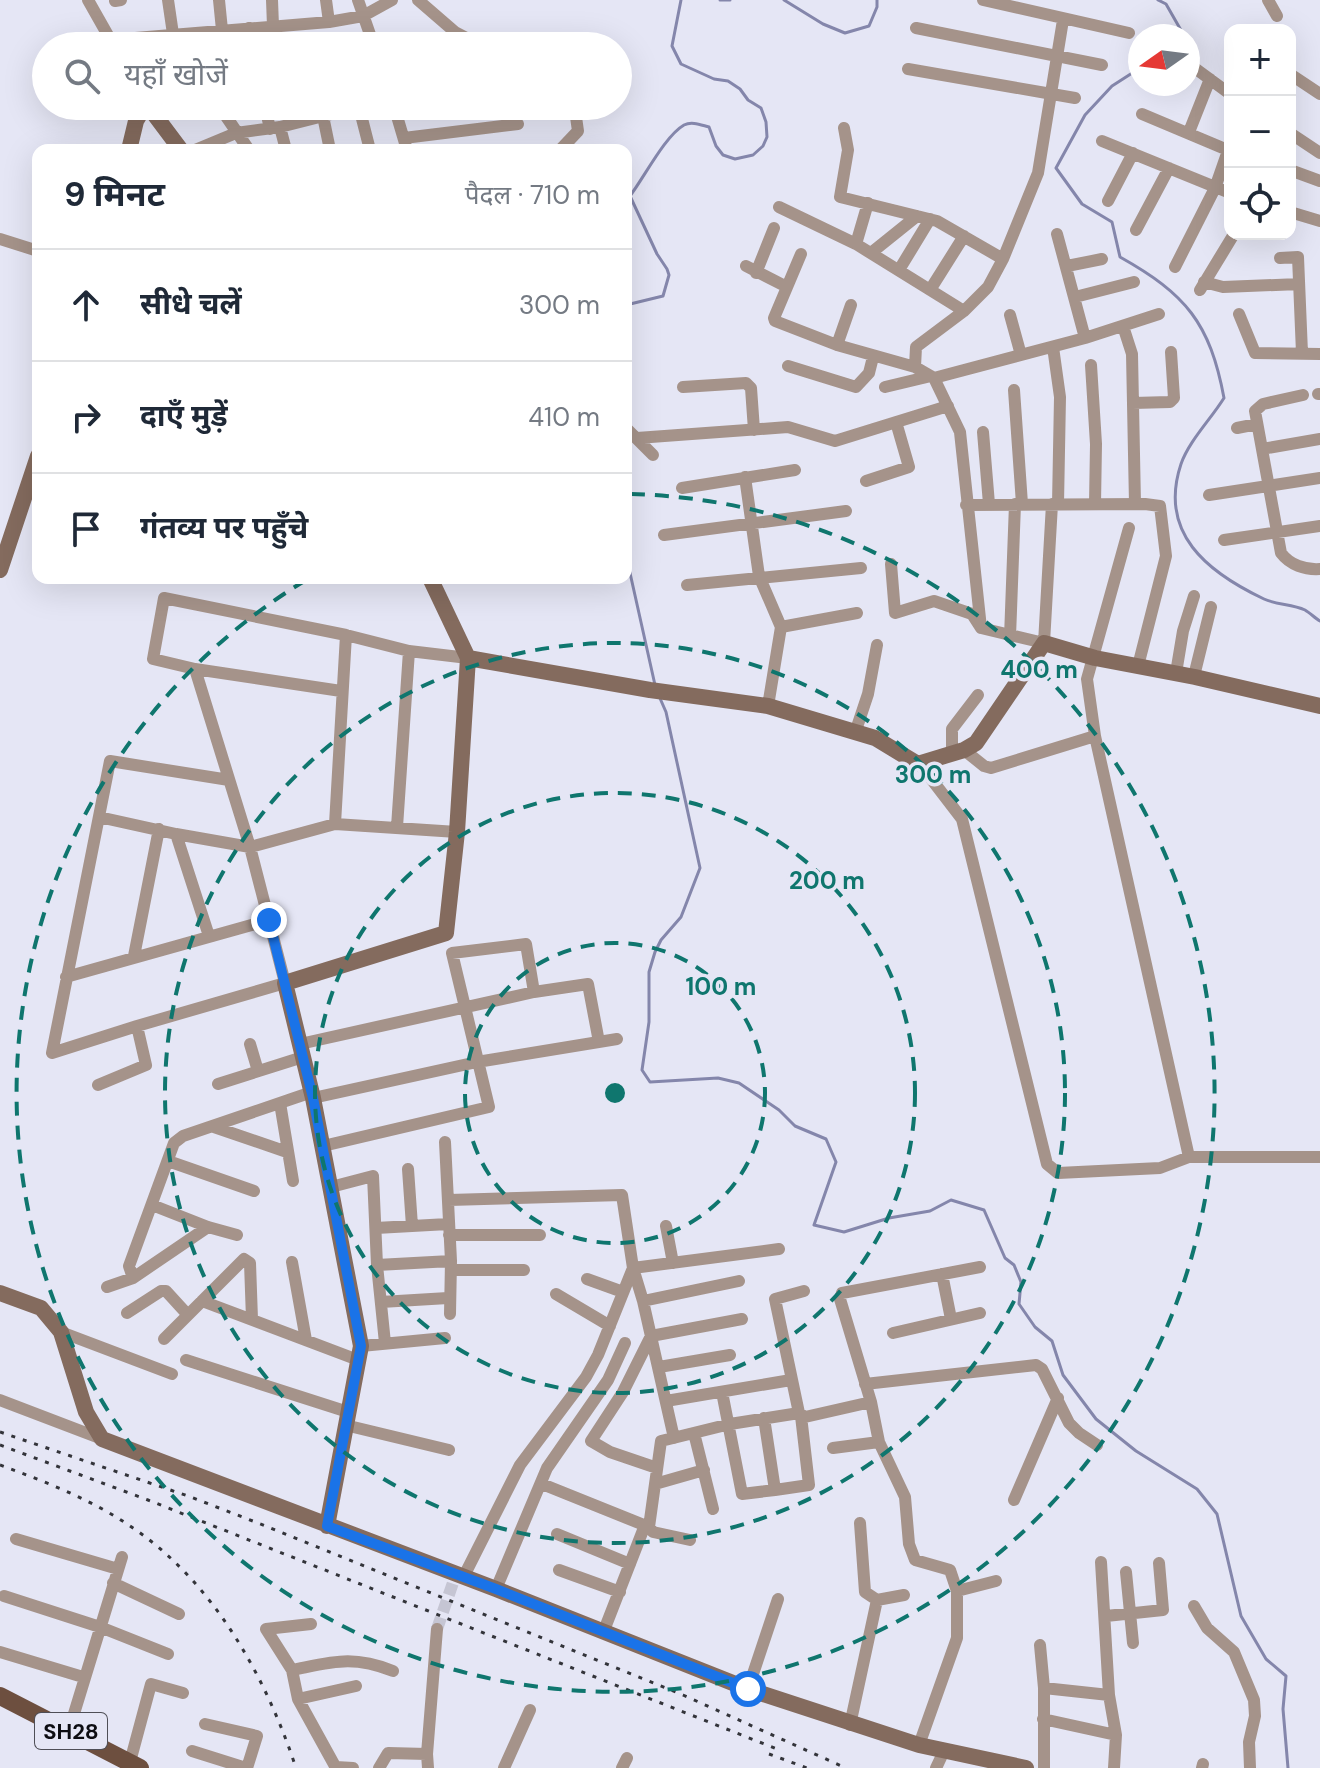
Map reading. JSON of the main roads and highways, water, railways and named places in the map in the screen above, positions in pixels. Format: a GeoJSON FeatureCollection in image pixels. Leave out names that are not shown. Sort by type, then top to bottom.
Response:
{"type":"FeatureCollection","features":[{"type":"Feature","properties":{"kind":"main road","name":"SH28"},"geometry":{"type":"LineString","coordinates":[[0,1696],[135,1765]]}},
{"type":"Feature","properties":{"kind":"waterway"},"geometry":{"type":"LineString","coordinates":[[632,193],[670,138],[684,125],[709,127],[723,155],[735,159],[753,155],[767,137],[761,108],[748,100],[740,89],[728,81],[714,79],[681,64],[672,46],[681,0]]}},
{"type":"Feature","properties":{"kind":"waterway"},"geometry":{"type":"LineString","coordinates":[[720,0],[730,0]]}},
{"type":"Feature","properties":{"kind":"waterway"},"geometry":{"type":"LineString","coordinates":[[784,0],[823,24],[845,33],[869,26],[877,0]]}},
{"type":"Feature","properties":{"kind":"waterway"},"geometry":{"type":"LineString","coordinates":[[1158,0],[1166,4],[1177,24]]}},
{"type":"Feature","properties":{"kind":"waterway"},"geometry":{"type":"LineString","coordinates":[[1128,76],[1112,86],[1085,115],[1056,168],[1082,204],[1112,222],[1120,257],[1162,284],[1192,313],[1211,350],[1224,398],[1181,464],[1176,510],[1182,530],[1192,547],[1224,576],[1264,599],[1300,608],[1320,621]]}},
{"type":"Feature","properties":{"kind":"waterway"},"geometry":{"type":"LineString","coordinates":[[632,200],[669,275],[663,296],[632,304]]}},
{"type":"Feature","properties":{"kind":"waterway"},"geometry":{"type":"LineString","coordinates":[[632,582],[655,685]]}},
{"type":"Feature","properties":{"kind":"waterway"},"geometry":{"type":"LineString","coordinates":[[659,696],[666,712],[700,868],[681,917],[661,940],[649,972],[649,1022],[642,1070],[650,1082],[718,1078],[739,1083],[779,1110],[795,1126],[826,1139],[836,1162],[814,1225],[844,1232],[889,1218],[930,1211],[951,1200],[984,1210],[1005,1258],[1014,1265],[1021,1282],[1019,1304],[1035,1327],[1052,1341],[1063,1375],[1096,1419],[1136,1451],[1197,1489],[1217,1514],[1241,1616],[1266,1659],[1286,1676],[1283,1709],[1288,1768]]}},
{"type":"Feature","properties":{"kind":"tunnel"},"geometry":{"type":"LineString","coordinates":[[437,1629],[456,1574]]}},
{"type":"Feature","properties":{"kind":"railway"},"geometry":{"type":"LineString","coordinates":[[0,1432],[258,1523],[683,1695],[846,1768]]}},
{"type":"Feature","properties":{"kind":"railway"},"geometry":{"type":"LineString","coordinates":[[0,1445],[148,1500],[782,1751]]}},
{"type":"Feature","properties":{"kind":"railway"},"geometry":{"type":"LineString","coordinates":[[0,1465],[69,1492],[118,1518],[162,1550],[188,1576],[234,1634],[253,1667],[296,1768]]}},
{"type":"Feature","properties":{"kind":"railway"},"geometry":{"type":"LineString","coordinates":[[769,1754],[807,1768]]}}]}
